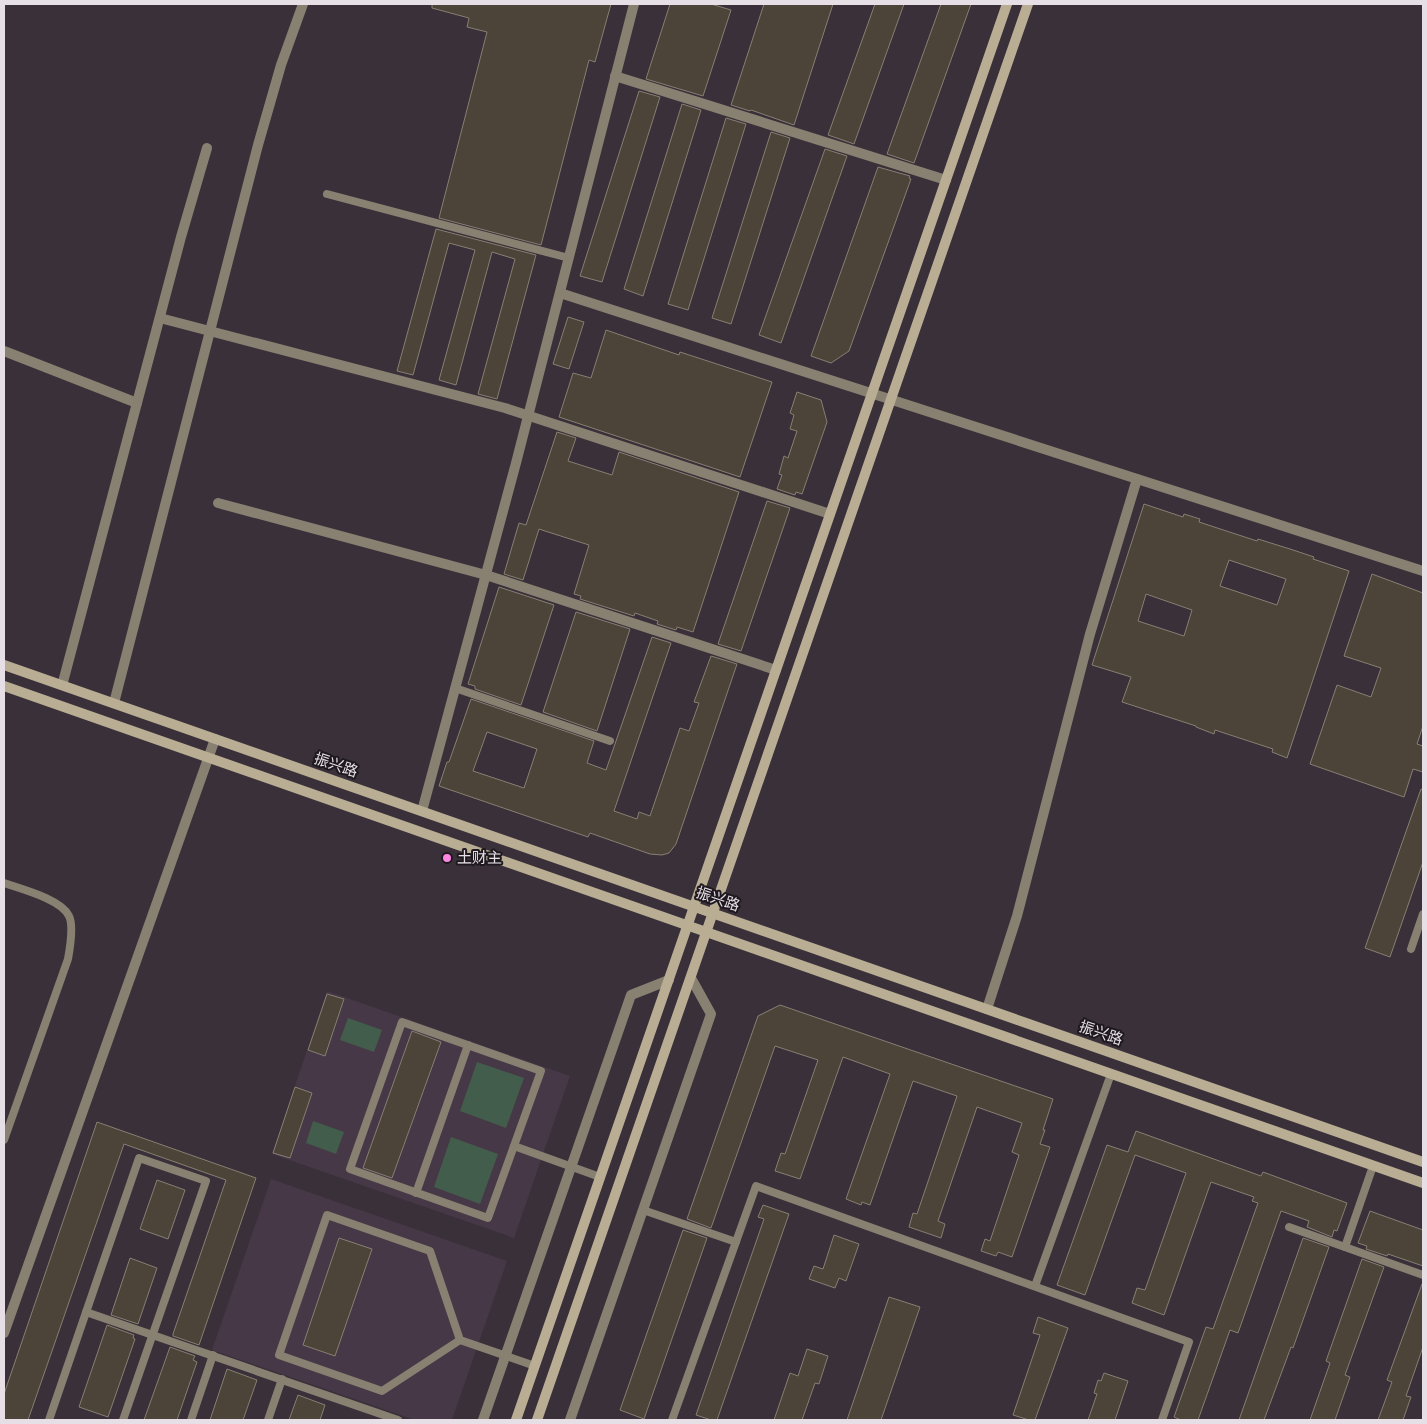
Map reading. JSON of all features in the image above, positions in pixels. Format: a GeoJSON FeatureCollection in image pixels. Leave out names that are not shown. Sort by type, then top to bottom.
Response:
{"type":"FeatureCollection","features":[{"type":"Feature","properties":{"kind":"street"},"geometry":{"type":"LineString","coordinates":[[114,703],[278,74],[303,4]]}},
{"type":"Feature","properties":{"kind":"street"},"geometry":{"type":"LineString","coordinates":[[422,811],[486,575],[634,4]]}},
{"type":"Feature","properties":{"kind":"street"},"geometry":{"type":"LineString","coordinates":[[516,1420],[1007,4]]}},
{"type":"Feature","properties":{"kind":"street"},"geometry":{"type":"LineString","coordinates":[[537,1420],[1028,4]]}},
{"type":"Feature","properties":{"kind":"street"},"geometry":{"type":"LineString","coordinates":[[615,76],[946,180]]}},
{"type":"Feature","properties":{"kind":"street"},"geometry":{"type":"LineString","coordinates":[[62,682],[207,148]]}},
{"type":"Feature","properties":{"kind":"street"},"geometry":{"type":"LineString","coordinates":[[560,293],[1423,572]]}},
{"type":"Feature","properties":{"kind":"street"},"geometry":{"type":"LineString","coordinates":[[160,318],[505,408],[830,514]]}},
{"type":"Feature","properties":{"kind":"street"},"geometry":{"type":"LineString","coordinates":[[4,351],[137,403]]}},
{"type":"Feature","properties":{"kind":"street"},"geometry":{"type":"LineString","coordinates":[[987,1009],[1017,916],[1090,634],[1137,480]]}},
{"type":"Feature","properties":{"kind":"street"},"geometry":{"type":"LineString","coordinates":[[218,503],[486,575],[776,670]]}},
{"type":"Feature","properties":{"kind":"street","name":"振兴路"},"geometry":{"type":"LineString","coordinates":[[4,664],[1423,1162]]}},
{"type":"Feature","properties":{"kind":"street"},"geometry":{"type":"LineString","coordinates":[[4,686],[1423,1183]]}},
{"type":"Feature","properties":{"kind":"street"},"geometry":{"type":"LineString","coordinates":[[4,1333],[215,739]]}},
{"type":"Feature","properties":{"kind":"street"},"geometry":{"type":"LineString","coordinates":[[570,1420],[711,1014],[690,978]]}},
{"type":"Feature","properties":{"kind":"street"},"geometry":{"type":"LineString","coordinates":[[483,1420],[631,995],[668,980]]}},
{"type":"Feature","properties":{"kind":"lane"},"geometry":{"type":"LineString","coordinates":[[327,194],[568,258]]}},
{"type":"Feature","properties":{"kind":"lane"},"geometry":{"type":"LineString","coordinates":[[455,688],[610,741]]}},
{"type":"Feature","properties":{"kind":"lane"},"geometry":{"type":"LineString","coordinates":[[4,883],[53,900],[69,916],[71,931],[68,959],[4,1140]]}},
{"type":"Feature","properties":{"kind":"lane"},"geometry":{"type":"LineString","coordinates":[[1411,948],[1423,914]]}},
{"type":"Feature","properties":{"kind":"lane"},"geometry":{"type":"LineString","coordinates":[[402,1022],[468,1045],[541,1071],[488,1218],[350,1169],[402,1022]]}},
{"type":"Feature","properties":{"kind":"lane"},"geometry":{"type":"LineString","coordinates":[[416,1192],[468,1045]]}},
{"type":"Feature","properties":{"kind":"lane"},"geometry":{"type":"LineString","coordinates":[[1035,1286],[1111,1074]]}},
{"type":"Feature","properties":{"kind":"lane"},"geometry":{"type":"LineString","coordinates":[[514,1146],[600,1177]]}},
{"type":"Feature","properties":{"kind":"lane"},"geometry":{"type":"LineString","coordinates":[[49,1420],[139,1158],[206,1181],[123,1420]]}},
{"type":"Feature","properties":{"kind":"lane"},"geometry":{"type":"LineString","coordinates":[[1345,1247],[1373,1166]]}},
{"type":"Feature","properties":{"kind":"lane"},"geometry":{"type":"LineString","coordinates":[[672,1420],[756,1186],[1189,1342],[1162,1420]]}},
{"type":"Feature","properties":{"kind":"lane"},"geometry":{"type":"LineString","coordinates":[[643,1210],[736,1242]]}},
{"type":"Feature","properties":{"kind":"lane"},"geometry":{"type":"LineString","coordinates":[[327,1215],[430,1251],[460,1340],[382,1391],[279,1355],[327,1215]]}},
{"type":"Feature","properties":{"kind":"lane"},"geometry":{"type":"LineString","coordinates":[[1289,1227],[1423,1275]]}},
{"type":"Feature","properties":{"kind":"lane"},"geometry":{"type":"LineString","coordinates":[[86,1312],[398,1420]]}},
{"type":"Feature","properties":{"kind":"lane"},"geometry":{"type":"LineString","coordinates":[[460,1340],[535,1366]]}},
{"type":"Feature","properties":{"kind":"lane"},"geometry":{"type":"LineString","coordinates":[[191,1420],[213,1355]]}},
{"type":"Feature","properties":{"kind":"lane"},"geometry":{"type":"LineString","coordinates":[[268,1420],[282,1379]]}},
{"type":"Feature","properties":{"kind":"shaded area"},"geometry":{"type":"Polygon","coordinates":[[[327,991],[570,1076],[514,1238],[272,1154],[327,991]]]}},
{"type":"Feature","properties":{"kind":"shaded area"},"geometry":{"type":"Polygon","coordinates":[[[271,1179],[507,1261],[452,1420],[415,1420],[212,1350],[271,1179]]]}},
{"type":"Feature","properties":{"kind":"green space"},"geometry":{"type":"Polygon","coordinates":[[[348,1018],[382,1030],[374,1052],[340,1040],[348,1018]]]}},
{"type":"Feature","properties":{"kind":"green space"},"geometry":{"type":"Polygon","coordinates":[[[477,1062],[524,1078],[506,1128],[460,1111],[477,1062]]]}},
{"type":"Feature","properties":{"kind":"green space"},"geometry":{"type":"Polygon","coordinates":[[[313,1121],[344,1132],[336,1154],[306,1143],[313,1121]]]}},
{"type":"Feature","properties":{"kind":"green space"},"geometry":{"type":"Polygon","coordinates":[[[451,1137],[498,1154],[480,1204],[434,1187],[451,1137]]]}},
{"type":"Feature","properties":{"kind":"building"},"geometry":{"type":"Polygon","coordinates":[[[432,4],[611,4],[595,62],[589,60],[541,245],[439,218],[487,32],[467,27],[469,18],[432,8],[432,4]]]}},
{"type":"Feature","properties":{"kind":"building"},"geometry":{"type":"Polygon","coordinates":[[[670,4],[711,4],[731,10],[703,96],[646,79],[670,4]]]}},
{"type":"Feature","properties":{"kind":"building"},"geometry":{"type":"Polygon","coordinates":[[[764,4],[833,4],[794,125],[731,105],[764,4]]]}},
{"type":"Feature","properties":{"kind":"building"},"geometry":{"type":"Polygon","coordinates":[[[875,4],[904,4],[854,144],[828,135],[875,4]]]}},
{"type":"Feature","properties":{"kind":"building"},"geometry":{"type":"Polygon","coordinates":[[[941,4],[971,4],[914,163],[887,154],[941,4]]]}},
{"type":"Feature","properties":{"kind":"building"},"geometry":{"type":"Polygon","coordinates":[[[639,91],[660,97],[602,282],[580,276],[639,91]]]}},
{"type":"Feature","properties":{"kind":"building"},"geometry":{"type":"Polygon","coordinates":[[[682,104],[701,110],[643,296],[624,289],[682,104]]]}},
{"type":"Feature","properties":{"kind":"building"},"geometry":{"type":"Polygon","coordinates":[[[726,118],[746,124],[688,310],[668,304],[726,118]]]}},
{"type":"Feature","properties":{"kind":"building"},"geometry":{"type":"Polygon","coordinates":[[[771,132],[790,138],[731,324],[712,318],[771,132]]]}},
{"type":"Feature","properties":{"kind":"building"},"geometry":{"type":"Polygon","coordinates":[[[825,149],[847,156],[781,343],[759,335],[825,149]]]}},
{"type":"Feature","properties":{"kind":"building"},"geometry":{"type":"Polygon","coordinates":[[[878,167],[910,176],[909,178],[911,179],[849,351],[831,363],[811,356],[878,167]]]}},
{"type":"Feature","properties":{"kind":"building"},"geometry":{"type":"Polygon","coordinates":[[[436,229],[536,255],[497,399],[478,394],[515,259],[492,252],[456,385],[439,380],[475,250],[449,243],[413,375],[397,371],[436,229]]]}},
{"type":"Feature","properties":{"kind":"building"},"geometry":{"type":"Polygon","coordinates":[[[568,317],[584,322],[569,369],[553,364],[568,317]]]}},
{"type":"Feature","properties":{"kind":"building"},"geometry":{"type":"Polygon","coordinates":[[[606,330],[679,355],[680,352],[772,382],[740,477],[559,417],[573,373],[591,378],[606,330]]]}},
{"type":"Feature","properties":{"kind":"building"},"geometry":{"type":"Polygon","coordinates":[[[797,392],[821,400],[827,422],[802,494],[796,492],[795,495],[777,489],[782,475],[779,474],[784,456],[788,458],[797,431],[790,429],[794,415],[790,413],[797,392]]]}},
{"type":"Feature","properties":{"kind":"building"},"geometry":{"type":"Polygon","coordinates":[[[557,432],[576,438],[568,461],[612,475],[619,452],[739,492],[693,632],[677,627],[676,630],[657,624],[658,621],[635,613],[634,616],[580,599],[581,596],[574,594],[589,545],[539,529],[523,580],[504,574],[519,523],[526,525],[557,432]]]}},
{"type":"Feature","properties":{"kind":"building"},"geometry":{"type":"Polygon","coordinates":[[[767,501],[790,508],[741,651],[718,644],[767,501]]]}},
{"type":"Feature","properties":{"kind":"building"},"geometry":{"type":"Polygon","coordinates":[[[1144,504],[1183,517],[1184,514],[1200,519],[1199,522],[1257,541],[1258,539],[1290,549],[1349,571],[1287,758],[1272,752],[1273,749],[1215,730],[1214,734],[1196,726],[1122,702],[1131,677],[1092,665],[1144,504]],[[1229,560],[1220,586],[1277,605],[1286,579],[1229,560]],[[1146,594],[1138,621],[1184,636],[1192,610],[1146,594]]]}},
{"type":"Feature","properties":{"kind":"building"},"geometry":{"type":"Polygon","coordinates":[[[1372,574],[1423,593],[1423,726],[1417,744],[1423,746],[1423,772],[1413,769],[1404,797],[1310,764],[1337,685],[1371,697],[1381,668],[1344,656],[1372,574]]]}},
{"type":"Feature","properties":{"kind":"building"},"geometry":{"type":"Polygon","coordinates":[[[499,587],[554,605],[521,705],[475,689],[475,686],[468,684],[499,587]]]}},
{"type":"Feature","properties":{"kind":"building"},"geometry":{"type":"Polygon","coordinates":[[[576,612],[630,629],[597,731],[543,712],[576,612]]]}},
{"type":"Feature","properties":{"kind":"building"},"geometry":{"type":"Polygon","coordinates":[[[652,637],[671,643],[614,811],[637,819],[639,812],[650,816],[680,728],[689,731],[699,703],[694,702],[711,656],[737,664],[676,844],[669,853],[662,855],[650,854],[590,833],[588,837],[439,786],[471,699],[594,741],[587,763],[606,770],[652,637]],[[487,732],[473,771],[524,788],[537,749],[487,732]]]}},
{"type":"Feature","properties":{"kind":"building"},"geometry":{"type":"Polygon","coordinates":[[[1421,789],[1423,790],[1423,862],[1390,957],[1365,948],[1421,789]]]}},
{"type":"Feature","properties":{"kind":"building"},"geometry":{"type":"Polygon","coordinates":[[[327,994],[344,999],[325,1056],[308,1050],[327,994]]]}},
{"type":"Feature","properties":{"kind":"building"},"geometry":{"type":"Polygon","coordinates":[[[780,1005],[1053,1099],[1040,1144],[1050,1147],[1012,1257],[998,1252],[996,1256],[981,1251],[985,1239],[990,1241],[1019,1155],[1012,1152],[1022,1123],[977,1107],[938,1221],[945,1224],[941,1238],[909,1227],[913,1213],[917,1214],[957,1096],[913,1081],[870,1205],[862,1202],[861,1205],[846,1199],[890,1074],[843,1057],[800,1179],[775,1171],[781,1153],[785,1154],[818,1060],[775,1046],[711,1228],[687,1219],[758,1016],[780,1005]]]}},
{"type":"Feature","properties":{"kind":"building"},"geometry":{"type":"Polygon","coordinates":[[[412,1031],[441,1042],[392,1178],[363,1168],[412,1031]]]}},
{"type":"Feature","properties":{"kind":"building"},"geometry":{"type":"Polygon","coordinates":[[[295,1087],[312,1093],[290,1158],[273,1153],[295,1087]]]}},
{"type":"Feature","properties":{"kind":"building"},"geometry":{"type":"Polygon","coordinates":[[[97,1122],[256,1178],[199,1345],[173,1336],[173,1334],[226,1180],[124,1144],[28,1420],[4,1420],[4,1394],[97,1122]]]}},
{"type":"Feature","properties":{"kind":"building"},"geometry":{"type":"Polygon","coordinates":[[[1136,1131],[1261,1176],[1263,1172],[1347,1203],[1337,1231],[1334,1230],[1332,1237],[1307,1227],[1309,1221],[1281,1211],[1238,1333],[1230,1330],[1198,1420],[1181,1420],[1174,1417],[1206,1327],[1213,1329],[1258,1203],[1252,1201],[1254,1197],[1211,1182],[1164,1315],[1132,1303],[1137,1288],[1145,1290],[1186,1173],[1135,1155],[1085,1295],[1057,1285],[1107,1145],[1128,1152],[1136,1131]]]}},
{"type":"Feature","properties":{"kind":"building"},"geometry":{"type":"Polygon","coordinates":[[[157,1180],[185,1190],[168,1239],[140,1229],[157,1180]]]}},
{"type":"Feature","properties":{"kind":"building"},"geometry":{"type":"Polygon","coordinates":[[[763,1205],[789,1214],[717,1420],[711,1420],[696,1415],[764,1219],[758,1217],[763,1205]]]}},
{"type":"Feature","properties":{"kind":"building"},"geometry":{"type":"Polygon","coordinates":[[[1370,1211],[1423,1230],[1423,1266],[1366,1249],[1367,1246],[1358,1243],[1370,1211]]]}},
{"type":"Feature","properties":{"kind":"building"},"geometry":{"type":"Polygon","coordinates":[[[683,1230],[707,1238],[644,1419],[620,1410],[683,1230]]]}},
{"type":"Feature","properties":{"kind":"building"},"geometry":{"type":"Polygon","coordinates":[[[834,1235],[859,1244],[846,1281],[839,1278],[835,1288],[809,1279],[814,1266],[823,1269],[834,1235]]]}},
{"type":"Feature","properties":{"kind":"building"},"geometry":{"type":"Polygon","coordinates":[[[339,1238],[372,1249],[335,1356],[303,1345],[339,1238]]]}},
{"type":"Feature","properties":{"kind":"building"},"geometry":{"type":"Polygon","coordinates":[[[1303,1238],[1329,1247],[1293,1348],[1291,1347],[1264,1420],[1239,1420],[1303,1238]]]}},
{"type":"Feature","properties":{"kind":"building"},"geometry":{"type":"Polygon","coordinates":[[[130,1258],[157,1268],[138,1324],[111,1315],[130,1258]]]}},
{"type":"Feature","properties":{"kind":"building"},"geometry":{"type":"Polygon","coordinates":[[[1362,1259],[1384,1267],[1345,1375],[1350,1377],[1335,1420],[1310,1420],[1330,1363],[1326,1361],[1362,1259]]]}},
{"type":"Feature","properties":{"kind":"building"},"geometry":{"type":"Polygon","coordinates":[[[1422,1284],[1423,1347],[1406,1396],[1411,1397],[1403,1420],[1378,1420],[1392,1382],[1387,1380],[1422,1284]]]}},
{"type":"Feature","properties":{"kind":"building"},"geometry":{"type":"Polygon","coordinates":[[[889,1297],[920,1307],[881,1420],[847,1420],[889,1297]]]}},
{"type":"Feature","properties":{"kind":"building"},"geometry":{"type":"Polygon","coordinates":[[[1038,1317],[1068,1328],[1035,1420],[1029,1420],[1013,1415],[1040,1335],[1033,1333],[1038,1317]]]}},
{"type":"Feature","properties":{"kind":"building"},"geometry":{"type":"Polygon","coordinates":[[[107,1325],[134,1335],[133,1338],[135,1339],[108,1417],[79,1407],[107,1325]]]}},
{"type":"Feature","properties":{"kind":"building"},"geometry":{"type":"Polygon","coordinates":[[[170,1347],[195,1356],[193,1360],[197,1362],[177,1420],[144,1420],[170,1347]]]}},
{"type":"Feature","properties":{"kind":"building"},"geometry":{"type":"Polygon","coordinates":[[[807,1349],[828,1356],[819,1384],[815,1383],[802,1420],[774,1420],[790,1373],[798,1376],[807,1349]]]}},
{"type":"Feature","properties":{"kind":"building"},"geometry":{"type":"Polygon","coordinates":[[[227,1369],[257,1380],[243,1420],[210,1420],[227,1369]]]}},
{"type":"Feature","properties":{"kind":"building"},"geometry":{"type":"Polygon","coordinates":[[[1104,1373],[1128,1381],[1115,1420],[1088,1420],[1097,1394],[1094,1393],[1098,1380],[1101,1381],[1104,1373]]]}},
{"type":"Feature","properties":{"kind":"building"},"geometry":{"type":"Polygon","coordinates":[[[298,1395],[325,1405],[320,1420],[289,1420],[298,1395]]]}},
{"type":"Feature","properties":{"kind":"place","name":"土财主"},"geometry":{"type":"Point","coordinates":[447,858]}}]}
